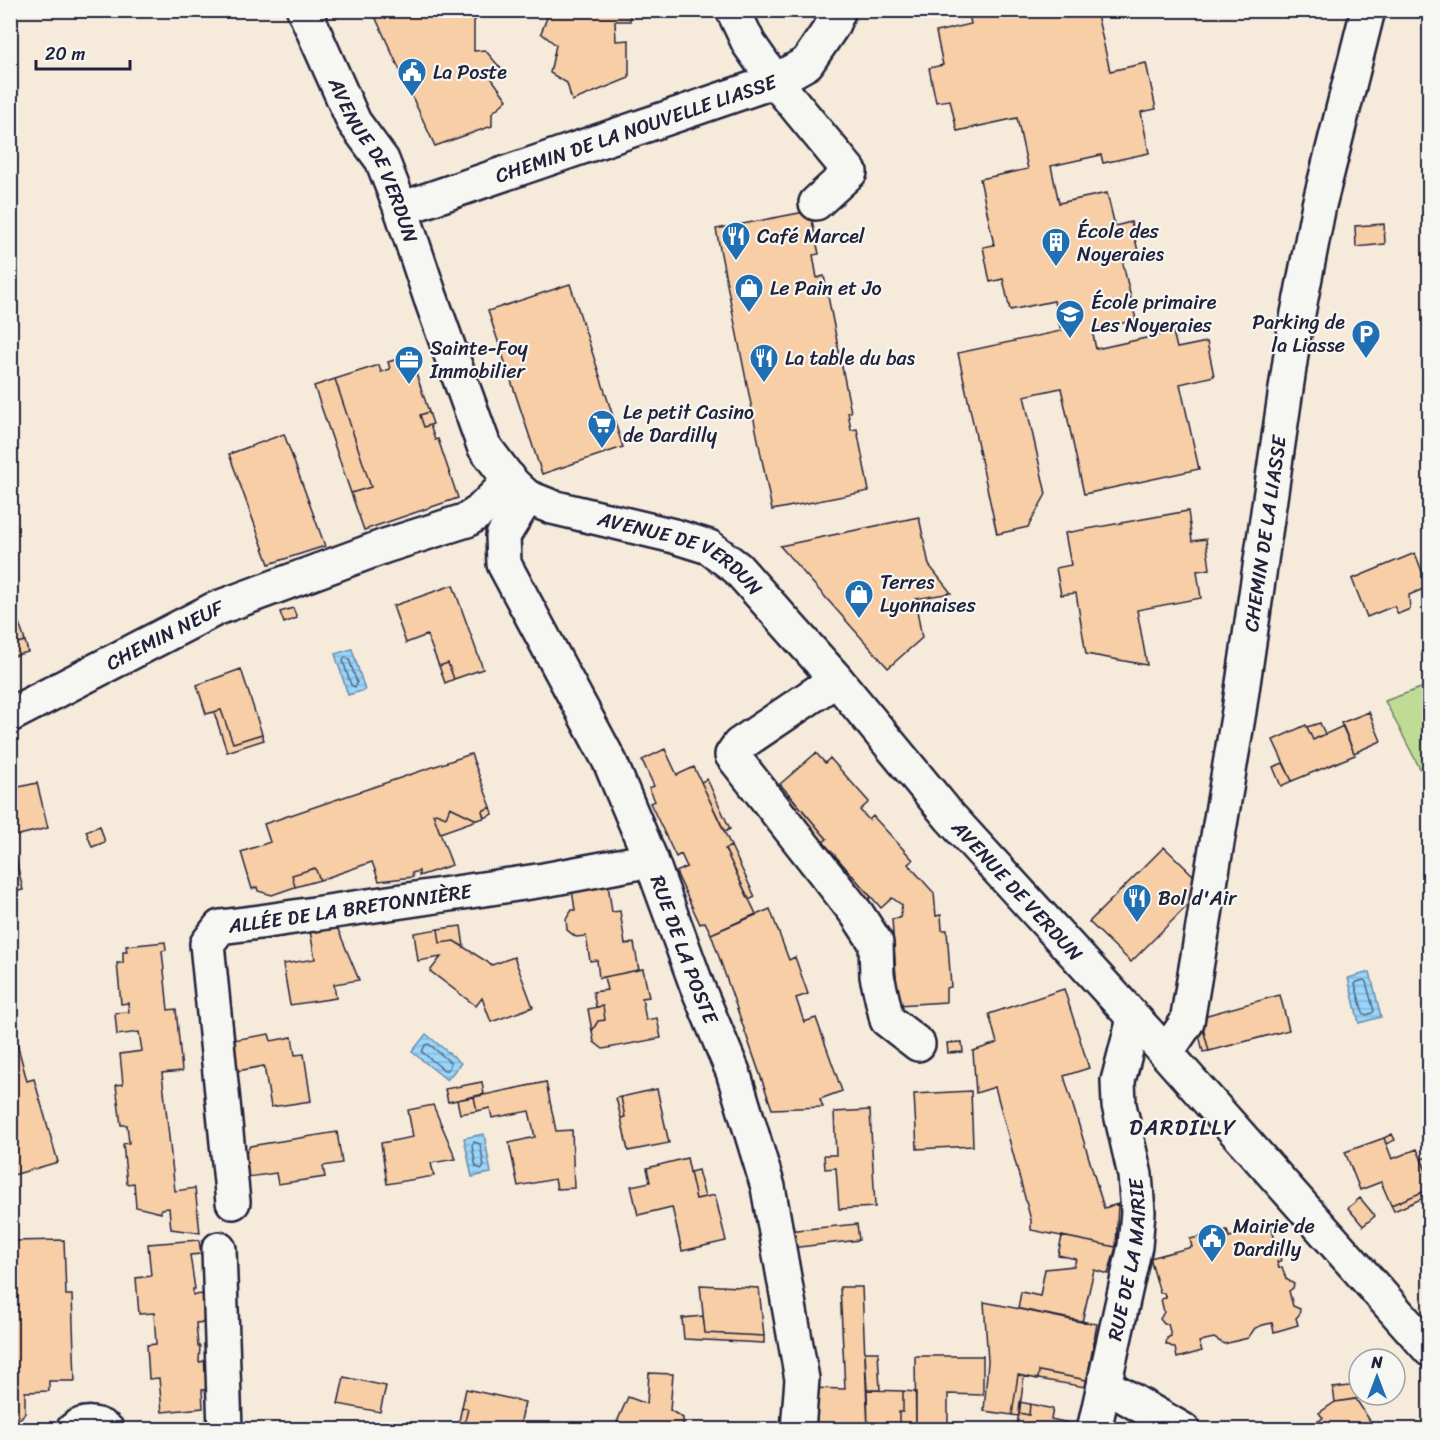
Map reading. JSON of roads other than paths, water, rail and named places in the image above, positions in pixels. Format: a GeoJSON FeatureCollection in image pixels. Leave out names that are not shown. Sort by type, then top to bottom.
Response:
{"type":"FeatureCollection","features":[{"type":"Feature","properties":{"kind":"street","name":"AVENUE DE VERDUN"},"geometry":{"type":"LineString","coordinates":[[304,10],[354,122],[382,160],[484,446],[518,488],[552,507],[674,536],[708,547],[737,568],[832,674],[958,826],[1166,1053],[1430,1350]]}},
{"type":"Feature","properties":{"kind":"street"},"geometry":{"type":"LineString","coordinates":[[733,10],[749,44],[775,81],[850,172],[816,203]]}},
{"type":"Feature","properties":{"kind":"street","name":"CHEMIN DE LA NOUVELLE LIASSE"},"geometry":{"type":"LineString","coordinates":[[401,209],[775,81],[807,63],[832,26],[839,10]]}},
{"type":"Feature","properties":{"kind":"street","name":"CHEMIN DE LA LIASSE"},"geometry":{"type":"LineString","coordinates":[[1166,1053],[1187,1022],[1240,699],[1294,334],[1319,205],[1368,10]]}},
{"type":"Feature","properties":{"kind":"street"},"geometry":{"type":"LineString","coordinates":[[503,536],[518,488]]}},
{"type":"Feature","properties":{"kind":"street","name":"CHEMIN NEUF"},"geometry":{"type":"LineString","coordinates":[[10,715],[215,609],[407,538],[467,520],[518,488]]}},
{"type":"Feature","properties":{"kind":"street","name":"CHEMIN NEUF"},"geometry":{"type":"LineString","coordinates":[[325,568],[503,536]]}},
{"type":"Feature","properties":{"kind":"street","name":"RUE DE LA POSTE"},"geometry":{"type":"LineString","coordinates":[[503,536],[504,564],[610,762],[651,860],[697,986],[742,1098],[768,1187],[802,1379],[798,1430]]}},
{"type":"Feature","properties":{"kind":"street"},"geometry":{"type":"LineString","coordinates":[[825,687],[739,745],[732,755],[863,923],[876,943],[877,976],[886,1020],[918,1044]]}},
{"type":"Feature","properties":{"kind":"street","name":"ALLÉE DE LA BRETONNIÈRE"},"geometry":{"type":"LineString","coordinates":[[233,1202],[207,944],[220,927],[544,880],[651,860]]}},
{"type":"Feature","properties":{"kind":"street","name":"RUE DE LA MAIRIE"},"geometry":{"type":"LineString","coordinates":[[1094,1430],[1135,1246],[1138,1212],[1135,1175],[1119,1105],[1118,1081],[1134,1019]]}},
{"type":"Feature","properties":{"kind":"street"},"geometry":{"type":"LineString","coordinates":[[219,1249],[225,1430]]}},
{"type":"Feature","properties":{"kind":"street"},"geometry":{"type":"LineString","coordinates":[[1105,1384],[1183,1430]]}},
{"type":"Feature","properties":{"kind":"street"},"geometry":{"type":"LineString","coordinates":[[73,1430],[83,1424],[92,1423],[107,1430]]}},
{"type":"Feature","properties":{"kind":"water"},"geometry":{"type":"Polygon","coordinates":[[[352,649],[365,690],[348,695],[335,654],[352,649]]]}},
{"type":"Feature","properties":{"kind":"water"},"geometry":{"type":"Polygon","coordinates":[[[1370,972],[1381,1017],[1359,1023],[1348,978],[1370,972]]]}},
{"type":"Feature","properties":{"kind":"water"},"geometry":{"type":"Polygon","coordinates":[[[426,1034],[461,1063],[447,1080],[412,1052],[426,1034]]]}},
{"type":"Feature","properties":{"kind":"water"},"geometry":{"type":"Polygon","coordinates":[[[484,1134],[491,1173],[472,1177],[464,1138],[484,1134]]]}},
{"type":"Feature","properties":{"kind":"place","name":"La Poste"},"geometry":{"type":"Point","coordinates":[412,98]}},
{"type":"Feature","properties":{"kind":"place","name":"Café Marcel"},"geometry":{"type":"Point","coordinates":[736,262]}},
{"type":"Feature","properties":{"kind":"place","name":"École des Noyeraies"},"geometry":{"type":"Point","coordinates":[1056,268]}},
{"type":"Feature","properties":{"kind":"place","name":"Le Pain et Jo"},"geometry":{"type":"Point","coordinates":[749,314]}},
{"type":"Feature","properties":{"kind":"place","name":"École primaire Les Noyeraies"},"geometry":{"type":"Point","coordinates":[1070,340]}},
{"type":"Feature","properties":{"kind":"place","name":"Parking de la Liasse"},"geometry":{"type":"Point","coordinates":[1366,360]}},
{"type":"Feature","properties":{"kind":"place","name":"La table du bas"},"geometry":{"type":"Point","coordinates":[764,384]}},
{"type":"Feature","properties":{"kind":"place","name":"Sainte-Foy Immobilier"},"geometry":{"type":"Point","coordinates":[409,386]}},
{"type":"Feature","properties":{"kind":"place","name":"Le petit Casino de Dardilly"},"geometry":{"type":"Point","coordinates":[602,450]}},
{"type":"Feature","properties":{"kind":"place","name":"Terres Lyonnaises"},"geometry":{"type":"Point","coordinates":[859,620]}},
{"type":"Feature","properties":{"kind":"place","name":"Bol d'Air"},"geometry":{"type":"Point","coordinates":[1137,924]}},
{"type":"Feature","properties":{"kind":"place","name":"Mairie de Dardilly"},"geometry":{"type":"Point","coordinates":[1212,1264]}},
{"type":"Feature","properties":{"kind":"district","name":"DARDILLY"},"geometry":{"type":"Point","coordinates":[1183,1127]}}]}
